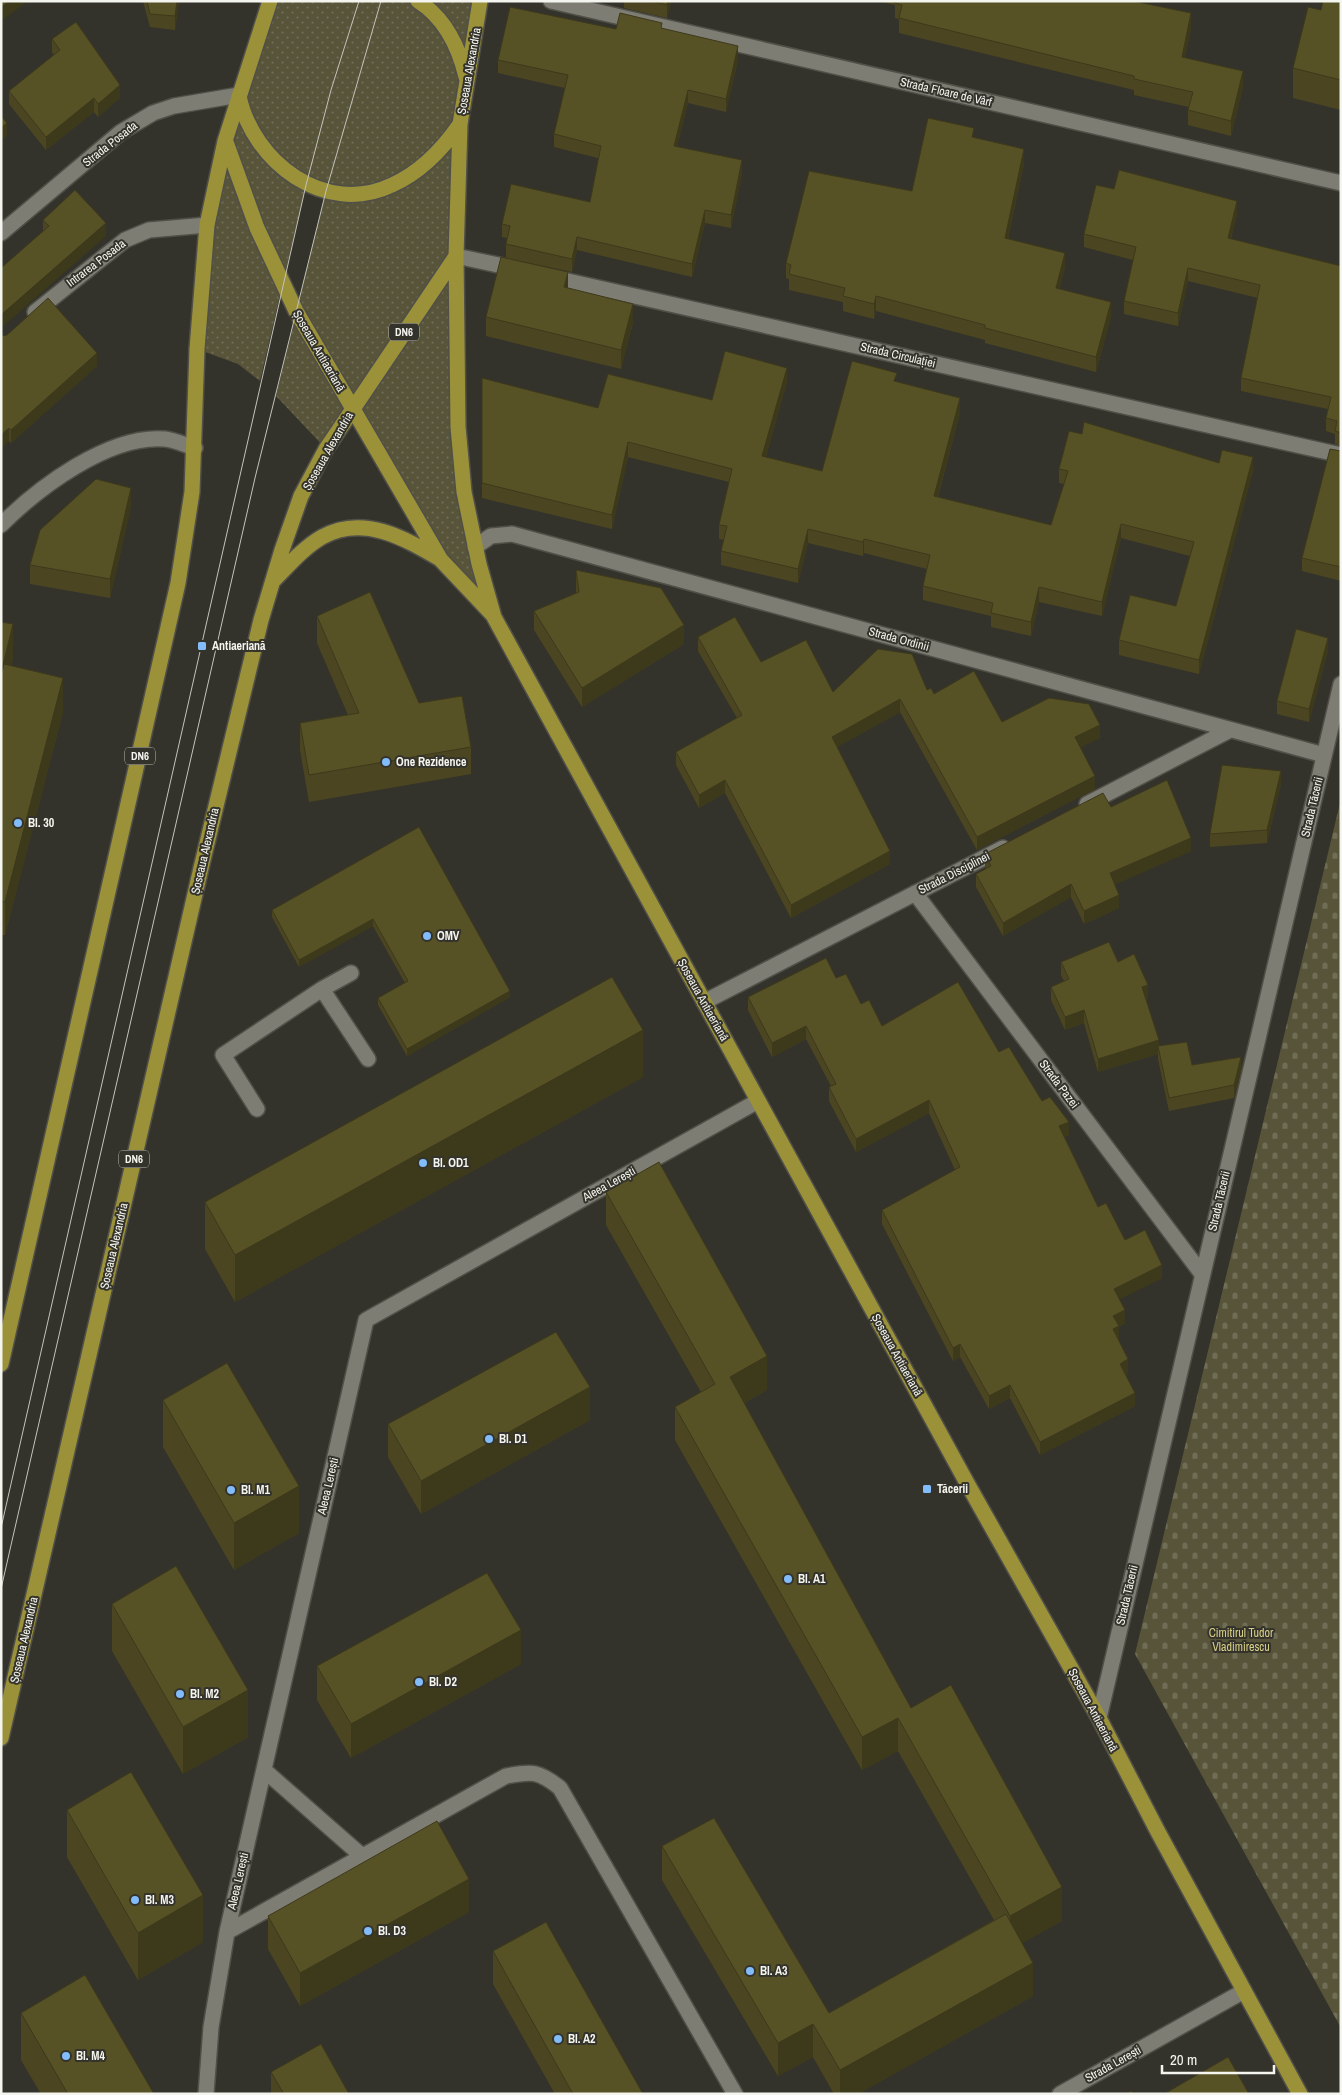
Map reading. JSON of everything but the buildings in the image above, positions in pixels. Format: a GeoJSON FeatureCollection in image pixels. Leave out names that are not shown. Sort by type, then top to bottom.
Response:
{"type":"FeatureCollection","features":[{"type":"Feature","properties":{"kind":"main road","name":"DN6"},"geometry":{"type":"LineString","coordinates":[[1,1364],[168,632],[187,535],[195,448],[197,349],[208,225],[225,141],[270,1]]}},
{"type":"Feature","properties":{"kind":"main road"},"geometry":{"type":"LineString","coordinates":[[418,1],[436,16],[455,44],[468,83]]}},
{"type":"Feature","properties":{"kind":"main road"},"geometry":{"type":"LineString","coordinates":[[471,1],[479,8]]}},
{"type":"Feature","properties":{"kind":"main road","name":"Șoseaua Alexandria"},"geometry":{"type":"LineString","coordinates":[[1,1738],[201,868],[273,582],[301,496],[326,449],[456,256],[460,124],[479,8]]}},
{"type":"Feature","properties":{"kind":"main road"},"geometry":{"type":"LineString","coordinates":[[239,95],[243,114],[252,133],[280,167],[306,185],[342,193],[376,192],[406,178],[437,153],[460,124]]}},
{"type":"Feature","properties":{"kind":"main road","name":"Șoseaua Antiaeriană"},"geometry":{"type":"LineString","coordinates":[[225,141],[268,254],[296,311],[441,560],[494,617]]}},
{"type":"Feature","properties":{"kind":"main road","name":"Șoseaua Antiaeriană"},"geometry":{"type":"LineString","coordinates":[[456,256],[458,427],[464,492],[475,547],[494,617],[967,1483],[1098,1718],[1300,2094]]}},
{"type":"Feature","properties":{"kind":"main road"},"geometry":{"type":"LineString","coordinates":[[273,582],[306,548],[322,537],[342,529],[364,528],[385,531],[406,539],[441,560]]}},
{"type":"Feature","properties":{"kind":"street","name":"Strada Floare de Vârf"},"geometry":{"type":"LineString","coordinates":[[551,1],[1341,183]]}},
{"type":"Feature","properties":{"kind":"street","name":"Strada Posada"},"geometry":{"type":"LineString","coordinates":[[1,233],[121,132],[152,113],[174,106],[239,95]]}},
{"type":"Feature","properties":{"kind":"street","name":"Intrarea Posada"},"geometry":{"type":"LineString","coordinates":[[23,322],[125,240],[149,230],[208,225]]}},
{"type":"Feature","properties":{"kind":"street","name":"Strada Circulației"},"geometry":{"type":"LineString","coordinates":[[456,256],[1341,455]]}},
{"type":"Feature","properties":{"kind":"street"},"geometry":{"type":"LineString","coordinates":[[1,526],[25,501],[58,476],[120,446],[146,440],[166,439],[195,448]]}},
{"type":"Feature","properties":{"kind":"street","name":"Strada Ordinii"},"geometry":{"type":"LineString","coordinates":[[475,547],[491,536],[512,534],[1324,755]]}},
{"type":"Feature","properties":{"kind":"street","name":"Strada Tăcerii"},"geometry":{"type":"LineString","coordinates":[[1098,1718],[1341,684]]}},
{"type":"Feature","properties":{"kind":"street"},"geometry":{"type":"LineString","coordinates":[[1073,812],[1230,730]]}},
{"type":"Feature","properties":{"kind":"street","name":"Strada Disciplinei"},"geometry":{"type":"LineString","coordinates":[[704,1002],[1020,839]]}},
{"type":"Feature","properties":{"kind":"street","name":"Strada Pazei"},"geometry":{"type":"LineString","coordinates":[[915,894],[1202,1274]]}},
{"type":"Feature","properties":{"kind":"street"},"geometry":{"type":"LineString","coordinates":[[257,1109],[223,1055],[322,989],[351,973]]}},
{"type":"Feature","properties":{"kind":"street"},"geometry":{"type":"LineString","coordinates":[[322,989],[368,1059]]}},
{"type":"Feature","properties":{"kind":"street","name":"Aleea Lerești"},"geometry":{"type":"LineString","coordinates":[[206,2094],[211,2027],[227,1932],[366,1320],[758,1101]]}},
{"type":"Feature","properties":{"kind":"street"},"geometry":{"type":"LineString","coordinates":[[264,1770],[362,1856]]}},
{"type":"Feature","properties":{"kind":"street"},"geometry":{"type":"LineString","coordinates":[[227,1932],[506,1776],[530,1772],[546,1777],[560,1788],[735,2094]]}},
{"type":"Feature","properties":{"kind":"street","name":"Strada Lerești"},"geometry":{"type":"LineString","coordinates":[[1060,2094],[1244,1991]]}},
{"type":"Feature","properties":{"kind":"green space"},"geometry":{"type":"Polygon","coordinates":[[[270,1],[471,1],[478,15],[468,83],[458,427],[494,617],[454,575],[352,410],[326,449],[276,396],[326,191],[306,185],[260,381],[238,364],[197,349],[207,225],[270,1]]]}},
{"type":"Feature","properties":{"kind":"green space","name":"Cimitirul Tudor Vladimirescu"},"geometry":{"type":"Polygon","coordinates":[[[1341,799],[1341,2028],[1135,1654],[1341,799]]]}},
{"type":"Feature","properties":{"kind":"tram line"},"geometry":{"type":"LineString","coordinates":[[1,1528],[306,185],[331,90],[359,1]]}},
{"type":"Feature","properties":{"kind":"tram line"},"geometry":{"type":"LineString","coordinates":[[1,1589],[255,478],[326,191],[381,1]]}},
{"type":"Feature","properties":{"kind":"place","name":"Antiaeriană"},"geometry":{"type":"Point","coordinates":[202,646]}},
{"type":"Feature","properties":{"kind":"place","name":"One Rezidence"},"geometry":{"type":"Point","coordinates":[386,762]}},
{"type":"Feature","properties":{"kind":"place","name":"Bl. 30"},"geometry":{"type":"Point","coordinates":[18,823]}},
{"type":"Feature","properties":{"kind":"place","name":"OMV"},"geometry":{"type":"Point","coordinates":[427,936]}},
{"type":"Feature","properties":{"kind":"place","name":"Bl. OD1"},"geometry":{"type":"Point","coordinates":[423,1163]}},
{"type":"Feature","properties":{"kind":"place","name":"Bl. D1"},"geometry":{"type":"Point","coordinates":[489,1439]}},
{"type":"Feature","properties":{"kind":"place","name":"Tăcerii"},"geometry":{"type":"Point","coordinates":[927,1489]}},
{"type":"Feature","properties":{"kind":"place","name":"Bl. M1"},"geometry":{"type":"Point","coordinates":[231,1490]}},
{"type":"Feature","properties":{"kind":"place","name":"Bl. A1"},"geometry":{"type":"Point","coordinates":[788,1579]}},
{"type":"Feature","properties":{"kind":"place","name":"Bl. D2"},"geometry":{"type":"Point","coordinates":[419,1682]}},
{"type":"Feature","properties":{"kind":"place","name":"Bl. M2"},"geometry":{"type":"Point","coordinates":[180,1694]}},
{"type":"Feature","properties":{"kind":"place","name":"Bl. M3"},"geometry":{"type":"Point","coordinates":[135,1900]}},
{"type":"Feature","properties":{"kind":"place","name":"Bl. D3"},"geometry":{"type":"Point","coordinates":[368,1931]}},
{"type":"Feature","properties":{"kind":"place","name":"Bl. A3"},"geometry":{"type":"Point","coordinates":[750,1971]}},
{"type":"Feature","properties":{"kind":"place","name":"Bl. A2"},"geometry":{"type":"Point","coordinates":[558,2039]}},
{"type":"Feature","properties":{"kind":"place","name":"Bl. M4"},"geometry":{"type":"Point","coordinates":[66,2056]}}]}
